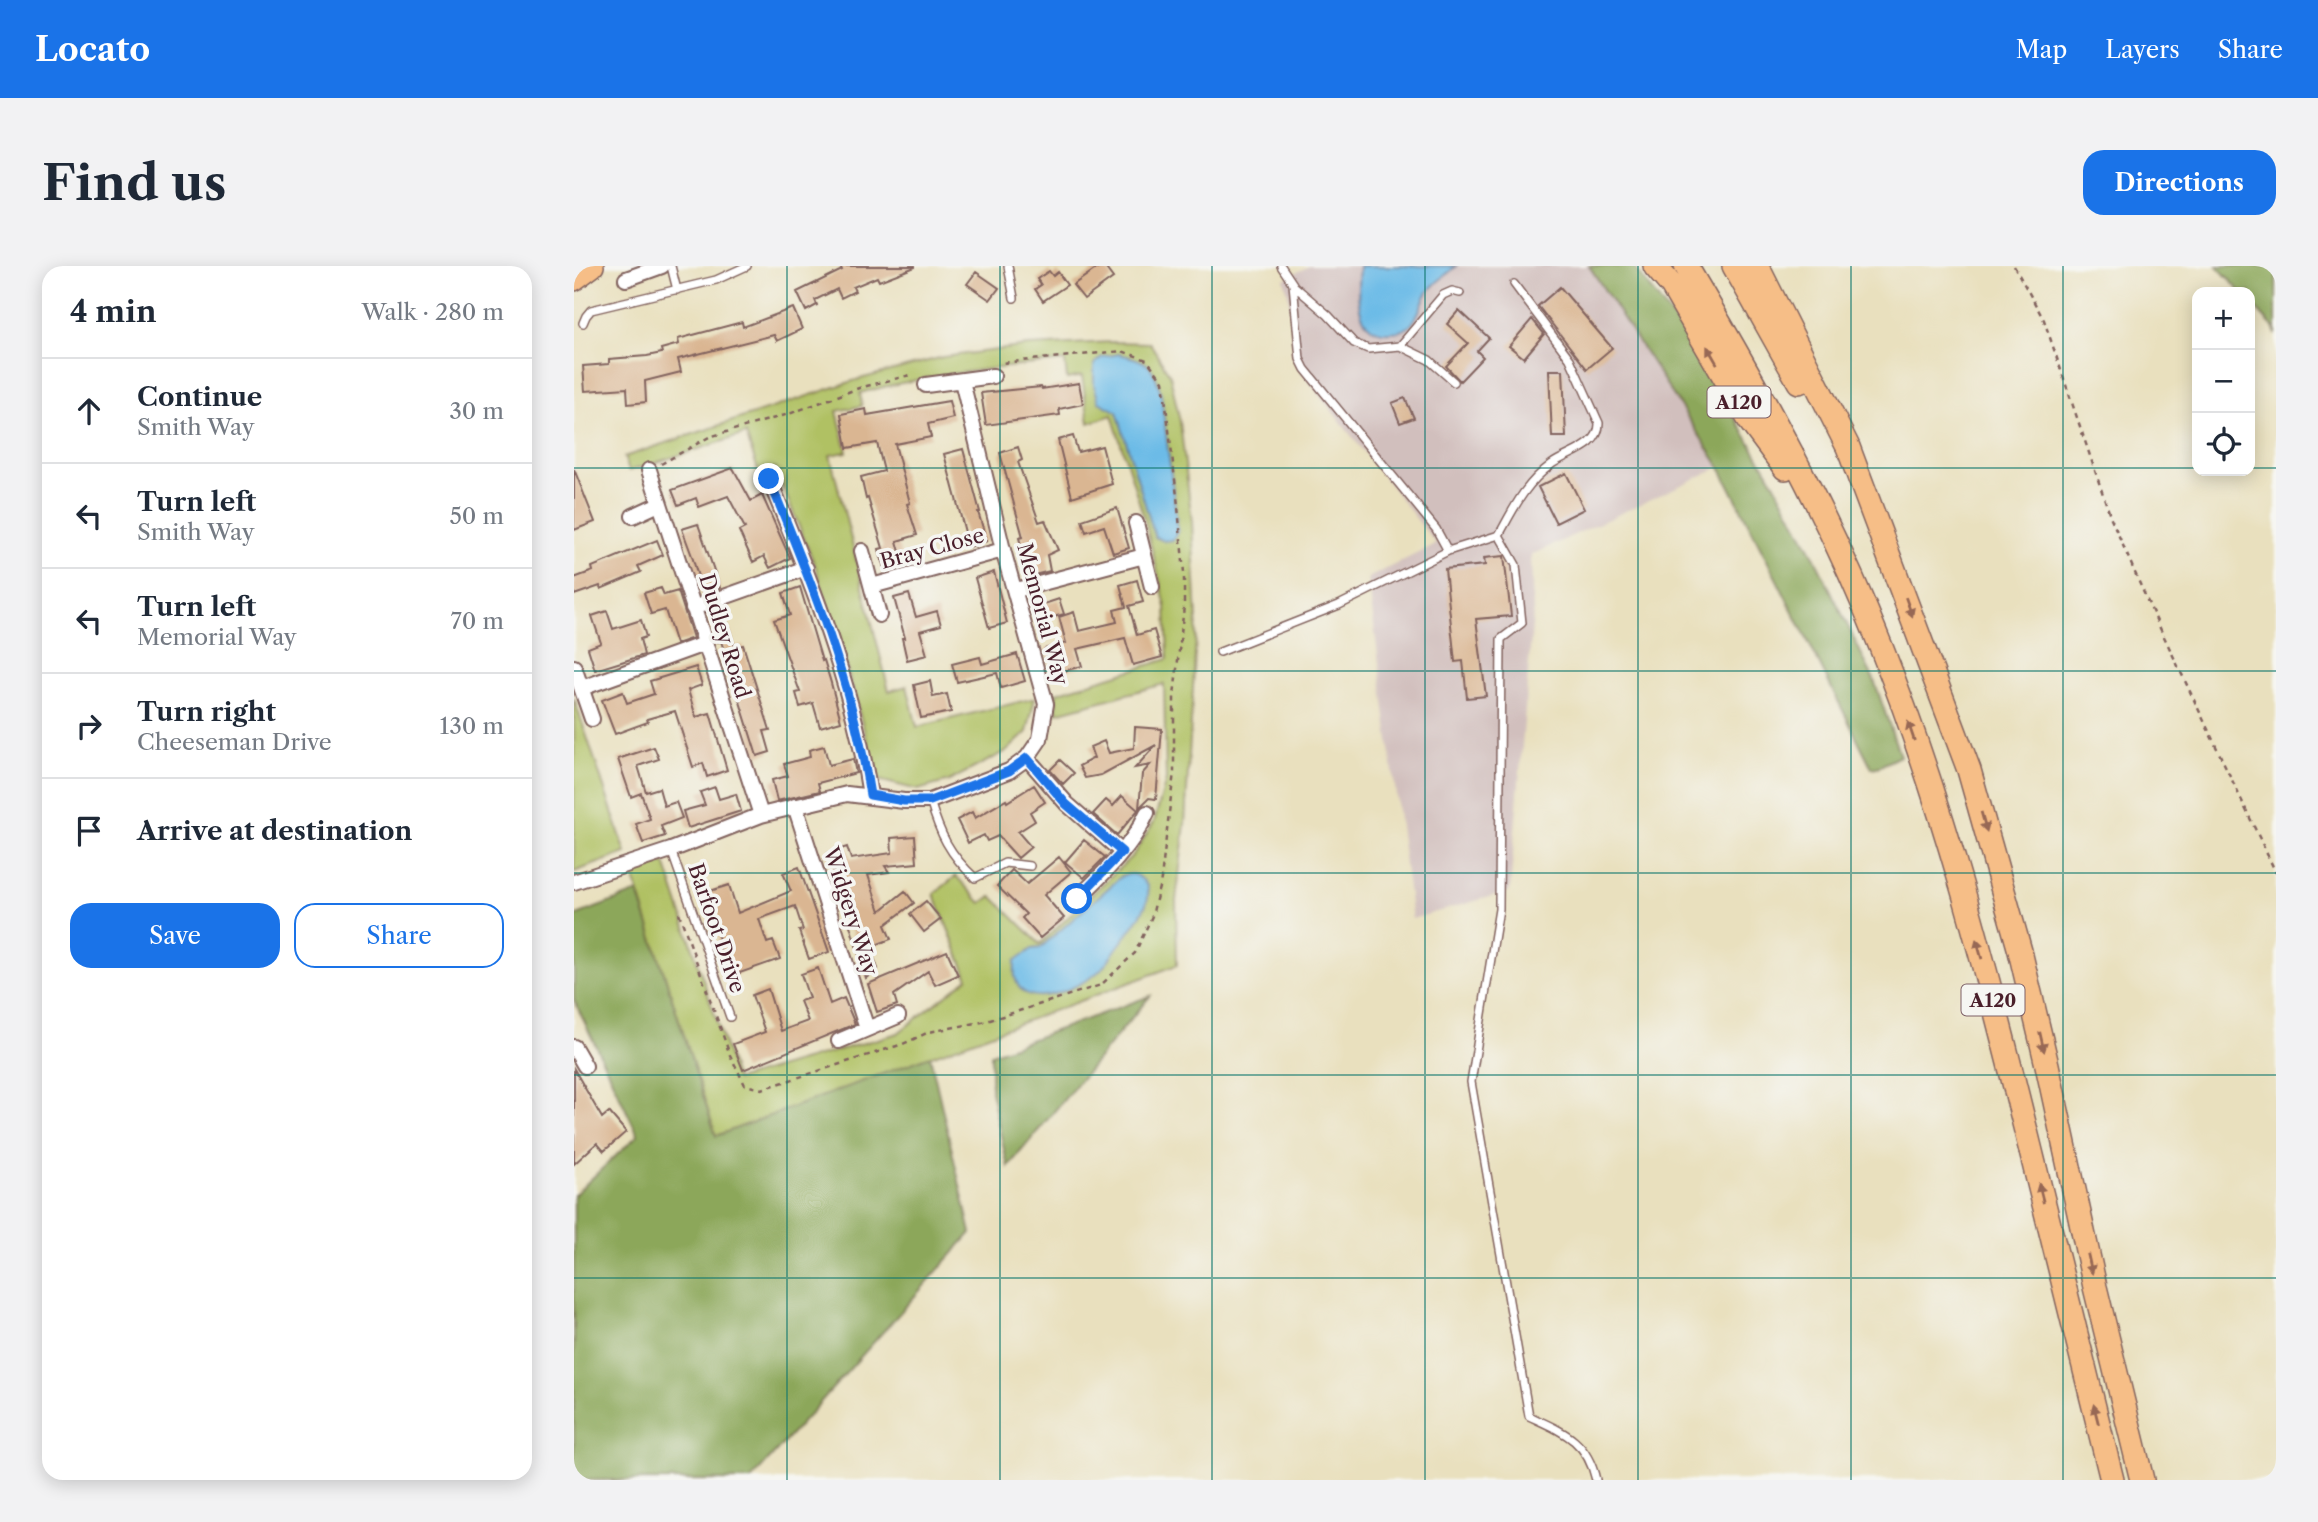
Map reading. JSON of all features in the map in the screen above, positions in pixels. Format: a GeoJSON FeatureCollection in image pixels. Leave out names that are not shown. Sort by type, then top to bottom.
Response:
{"type":"FeatureCollection","features":[{"type":"Feature","properties":{"kind":"highway","name":"A120"},"geometry":{"type":"LineString","coordinates":[[1655,266],[1672,286],[1750,421],[1833,533]]}},
{"type":"Feature","properties":{"kind":"highway","name":"A120"},"geometry":{"type":"LineString","coordinates":[[1686,266],[1735,350],[1833,533],[1894,680],[1937,805],[1988,979],[2112,1480]]}},
{"type":"Feature","properties":{"kind":"highway","name":"A120"},"geometry":{"type":"LineString","coordinates":[[1734,266],[1885,543]]}},
{"type":"Feature","properties":{"kind":"highway","name":"A120"},"geometry":{"type":"LineString","coordinates":[[1758,266],[1847,447],[1969,769],[2020,951],[2095,1287],[2142,1480]]}},
{"type":"Feature","properties":{"kind":"main road"},"geometry":{"type":"LineString","coordinates":[[574,280],[593,266]]}},
{"type":"Feature","properties":{"kind":"street"},"geometry":{"type":"LineString","coordinates":[[626,279],[662,266]]}},
{"type":"Feature","properties":{"kind":"street"},"geometry":{"type":"LineString","coordinates":[[922,379],[962,381],[995,370]]}},
{"type":"Feature","properties":{"kind":"street","name":"Memorial Way"},"geometry":{"type":"LineString","coordinates":[[962,381],[1003,550],[1046,704],[1040,739],[1027,758]]}},
{"type":"Feature","properties":{"kind":"street","name":"Dudley Road"},"geometry":{"type":"LineString","coordinates":[[649,470],[761,815]]}},
{"type":"Feature","properties":{"kind":"street"},"geometry":{"type":"LineString","coordinates":[[769,479],[806,568],[840,665],[870,795]]}},
{"type":"Feature","properties":{"kind":"street"},"geometry":{"type":"LineString","coordinates":[[633,516],[659,504]]}},
{"type":"Feature","properties":{"kind":"street"},"geometry":{"type":"LineString","coordinates":[[1136,523],[1152,587]]}},
{"type":"Feature","properties":{"kind":"street","name":"Bray Close"},"geometry":{"type":"LineString","coordinates":[[872,586],[1003,550]]}},
{"type":"Feature","properties":{"kind":"street","name":"Bray Close"},"geometry":{"type":"LineString","coordinates":[[862,551],[879,615]]}},
{"type":"Feature","properties":{"kind":"street"},"geometry":{"type":"LineString","coordinates":[[1016,590],[1144,556]]}},
{"type":"Feature","properties":{"kind":"street"},"geometry":{"type":"LineString","coordinates":[[693,608],[806,568]]}},
{"type":"Feature","properties":{"kind":"street"},"geometry":{"type":"LineString","coordinates":[[582,688],[704,644]]}},
{"type":"Feature","properties":{"kind":"street"},"geometry":{"type":"LineString","coordinates":[[574,667],[592,719]]}},
{"type":"Feature","properties":{"kind":"street"},"geometry":{"type":"LineString","coordinates":[[574,882],[671,850],[761,815],[847,794],[904,801],[930,801],[1009,771],[1027,758],[1066,804],[1122,852]]}},
{"type":"Feature","properties":{"kind":"street","name":"Widgery Way"},"geometry":{"type":"LineString","coordinates":[[795,806],[867,1029]]}},
{"type":"Feature","properties":{"kind":"street"},"geometry":{"type":"LineString","coordinates":[[1077,899],[1122,852],[1139,831],[1147,813]]}},
{"type":"Feature","properties":{"kind":"street"},"geometry":{"type":"LineString","coordinates":[[839,1041],[898,1016]]}},
{"type":"Feature","properties":{"kind":"street"},"geometry":{"type":"LineString","coordinates":[[574,1047],[585,1066]]}},
{"type":"Feature","properties":{"kind":"lane"},"geometry":{"type":"LineString","coordinates":[[671,266],[677,290]]}},
{"type":"Feature","properties":{"kind":"lane"},"geometry":{"type":"LineString","coordinates":[[583,323],[591,310],[716,280],[747,266]]}},
{"type":"Feature","properties":{"kind":"lane"},"geometry":{"type":"LineString","coordinates":[[1008,266],[1014,298]]}},
{"type":"Feature","properties":{"kind":"lane"},"geometry":{"type":"LineString","coordinates":[[1281,266],[1293,284],[1359,346],[1368,349],[1400,346],[1429,360],[1454,382]]}},
{"type":"Feature","properties":{"kind":"lane"},"geometry":{"type":"LineString","coordinates":[[1293,284],[1300,359],[1305,369],[1436,529],[1448,551]]}},
{"type":"Feature","properties":{"kind":"lane"},"geometry":{"type":"LineString","coordinates":[[1220,652],[1339,605],[1448,551],[1499,535],[1528,485],[1554,463],[1596,439],[1600,430],[1599,423],[1570,359],[1514,285]]}},
{"type":"Feature","properties":{"kind":"lane"},"geometry":{"type":"LineString","coordinates":[[1400,346],[1443,295],[1452,291],[1460,293]]}},
{"type":"Feature","properties":{"kind":"lane"},"geometry":{"type":"LineString","coordinates":[[1499,535],[1516,565],[1522,623],[1501,639],[1499,909],[1471,1082],[1530,1416],[1568,1434],[1591,1460],[1596,1480]]}},
{"type":"Feature","properties":{"kind":"lane"},"geometry":{"type":"LineString","coordinates":[[930,801],[940,833],[957,862],[975,878],[1005,863],[1030,866]]}},
{"type":"Feature","properties":{"kind":"lane","name":"Barfoot Drive"},"geometry":{"type":"LineString","coordinates":[[671,850],[730,1017]]}},
{"type":"Feature","properties":{"kind":"path"},"geometry":{"type":"LineString","coordinates":[[2014,266],[2044,320],[2112,518],[2139,582],[2276,873]]}},
{"type":"Feature","properties":{"kind":"path"},"geometry":{"type":"LineString","coordinates":[[676,904],[692,955],[730,1055],[745,1085],[762,1089],[903,1044],[929,1032],[987,1021],[1101,985],[1135,953],[1152,916],[1161,878],[1174,772],[1174,696],[1184,606],[1177,496],[1163,382],[1147,360],[1122,351],[995,370]]}},
{"type":"Feature","properties":{"kind":"path"},"geometry":{"type":"LineString","coordinates":[[649,470],[709,437],[789,415],[859,387],[922,379]]}},
{"type":"Feature","properties":{"kind":"shaded area"},"geometry":{"type":"Polygon","coordinates":[[[1309,266],[1589,266],[1720,467],[1531,555],[1533,613],[1510,891],[1412,919],[1368,578],[1436,544],[1295,361],[1289,298],[1284,279],[1309,266]]]}},
{"type":"Feature","properties":{"kind":"green space"},"geometry":{"type":"Polygon","coordinates":[[[1589,266],[1633,266],[1684,333],[1769,474],[1812,552],[1874,680],[1900,756],[1872,768],[1720,467],[1589,266]]]}},
{"type":"Feature","properties":{"kind":"green space"},"geometry":{"type":"Polygon","coordinates":[[[2217,266],[2276,266],[2276,335],[2274,328],[2255,307],[2255,287],[2236,287],[2217,266]]]}},
{"type":"Feature","properties":{"kind":"green space"},"geometry":{"type":"Polygon","coordinates":[[[1150,343],[1170,375],[1180,422],[1192,522],[1197,619],[1185,824],[1176,901],[1177,965],[716,1136],[632,872],[665,863],[736,1080],[898,1033],[968,978],[934,894],[956,876],[981,903],[992,896],[1040,944],[1133,855],[1154,822],[1166,780],[1164,684],[1057,713],[1056,693],[1168,659],[1166,607],[1145,521],[1112,415],[1089,423],[1082,376],[1067,379],[1065,361],[937,376],[860,393],[862,406],[837,411],[847,452],[830,455],[889,691],[907,686],[917,727],[1035,698],[1027,732],[1007,751],[949,781],[918,790],[878,780],[815,565],[775,468],[760,476],[746,434],[629,471],[624,457],[856,380],[943,357],[1028,346],[1150,343]]]}},
{"type":"Feature","properties":{"kind":"green space"},"geometry":{"type":"Polygon","coordinates":[[[574,698],[626,853],[574,872],[574,698]]]}},
{"type":"Feature","properties":{"kind":"green space"},"geometry":{"type":"Polygon","coordinates":[[[638,892],[716,1136],[930,1056],[971,1233],[751,1480],[574,1480],[574,1195],[638,1135],[574,1000],[574,916],[638,892]]]}},
{"type":"Feature","properties":{"kind":"green space"},"geometry":{"type":"Polygon","coordinates":[[[1150,996],[1008,1167],[991,1091],[991,1054],[1150,996]]]}},
{"type":"Feature","properties":{"kind":"water"},"geometry":{"type":"Polygon","coordinates":[[[1359,266],[1456,266],[1428,292],[1410,326],[1401,331],[1390,332],[1370,327],[1364,319],[1358,299],[1359,266]]]}},
{"type":"Feature","properties":{"kind":"water"},"geometry":{"type":"Polygon","coordinates":[[[1119,354],[1143,362],[1156,376],[1161,394],[1178,530],[1173,540],[1164,541],[1155,537],[1117,412],[1099,402],[1094,385],[1094,364],[1102,357],[1119,354]]]}},
{"type":"Feature","properties":{"kind":"water"},"geometry":{"type":"Polygon","coordinates":[[[1133,874],[1143,880],[1148,888],[1145,907],[1100,970],[1078,985],[1052,994],[1029,994],[1020,988],[1015,977],[1015,961],[1032,949],[1040,948],[1123,875],[1133,874]]]}},
{"type":"Feature","properties":{"kind":"building"},"geometry":{"type":"Polygon","coordinates":[[[840,266],[915,267],[879,281],[877,277],[853,287],[855,291],[841,298],[837,289],[815,300],[817,305],[806,311],[797,292],[842,270],[840,266]]]}},
{"type":"Feature","properties":{"kind":"building"},"geometry":{"type":"Polygon","coordinates":[[[1104,266],[1113,278],[1084,299],[1073,285],[1104,266]]]}},
{"type":"Feature","properties":{"kind":"building"},"geometry":{"type":"Polygon","coordinates":[[[1049,271],[1053,276],[1058,272],[1067,285],[1043,301],[1035,289],[1041,285],[1037,279],[1049,271]]]}},
{"type":"Feature","properties":{"kind":"building"},"geometry":{"type":"Polygon","coordinates":[[[976,272],[999,288],[990,300],[967,284],[976,272]]]}},
{"type":"Feature","properties":{"kind":"building"},"geometry":{"type":"Polygon","coordinates":[[[1560,287],[1612,348],[1587,369],[1538,306],[1560,287]]]}},
{"type":"Feature","properties":{"kind":"building"},"geometry":{"type":"Polygon","coordinates":[[[793,308],[802,329],[777,341],[774,335],[678,359],[681,372],[645,381],[646,402],[628,404],[627,388],[585,391],[583,366],[609,364],[609,359],[662,353],[661,349],[679,344],[678,339],[742,322],[743,327],[793,308]]]}},
{"type":"Feature","properties":{"kind":"building"},"geometry":{"type":"Polygon","coordinates":[[[1459,310],[1489,338],[1477,351],[1483,357],[1460,381],[1446,366],[1468,343],[1447,324],[1459,310]]]}},
{"type":"Feature","properties":{"kind":"building"},"geometry":{"type":"Polygon","coordinates":[[[1532,319],[1544,334],[1524,358],[1509,346],[1532,319]]]}},
{"type":"Feature","properties":{"kind":"building"},"geometry":{"type":"Polygon","coordinates":[[[1549,370],[1563,370],[1566,437],[1552,437],[1549,370]]]}},
{"type":"Feature","properties":{"kind":"building"},"geometry":{"type":"Polygon","coordinates":[[[1079,383],[1083,404],[1059,409],[1060,415],[986,425],[981,393],[1042,389],[1079,383]]]}},
{"type":"Feature","properties":{"kind":"building"},"geometry":{"type":"Polygon","coordinates":[[[1405,398],[1414,418],[1400,423],[1392,403],[1405,398]]]}},
{"type":"Feature","properties":{"kind":"building"},"geometry":{"type":"Polygon","coordinates":[[[949,401],[953,418],[928,424],[931,437],[895,444],[910,503],[907,504],[917,535],[897,541],[903,563],[884,568],[879,549],[883,548],[861,477],[884,471],[877,443],[847,448],[841,414],[866,409],[867,415],[949,401]]]}},
{"type":"Feature","properties":{"kind":"building"},"geometry":{"type":"Polygon","coordinates":[[[1073,436],[1078,452],[1102,446],[1112,484],[1072,497],[1058,440],[1073,436]]]}},
{"type":"Feature","properties":{"kind":"building"},"geometry":{"type":"Polygon","coordinates":[[[1018,447],[1022,460],[1018,462],[1039,522],[1045,520],[1058,550],[1047,555],[1050,571],[1030,576],[1019,538],[1023,537],[1000,453],[1018,447]]]}},
{"type":"Feature","properties":{"kind":"building"},"geometry":{"type":"Polygon","coordinates":[[[963,449],[987,541],[969,547],[944,454],[963,449]]]}},
{"type":"Feature","properties":{"kind":"building"},"geometry":{"type":"Polygon","coordinates":[[[733,468],[751,501],[762,495],[790,558],[770,568],[764,556],[753,562],[739,531],[745,528],[728,496],[699,507],[696,498],[678,505],[672,490],[733,468]]]}},
{"type":"Feature","properties":{"kind":"building"},"geometry":{"type":"Polygon","coordinates":[[[574,469],[595,522],[574,530],[574,469]]]}},
{"type":"Feature","properties":{"kind":"building"},"geometry":{"type":"Polygon","coordinates":[[[1566,473],[1584,509],[1556,523],[1538,487],[1566,473]]]}},
{"type":"Feature","properties":{"kind":"building"},"geometry":{"type":"Polygon","coordinates":[[[1117,508],[1129,548],[1113,553],[1104,526],[1086,532],[1082,520],[1117,508]]]}},
{"type":"Feature","properties":{"kind":"building"},"geometry":{"type":"Polygon","coordinates":[[[698,524],[720,588],[703,594],[682,529],[698,524]]]}},
{"type":"Feature","properties":{"kind":"building"},"geometry":{"type":"Polygon","coordinates":[[[657,540],[663,555],[638,566],[641,572],[601,589],[600,586],[574,595],[574,578],[593,571],[592,567],[657,540]]]}},
{"type":"Feature","properties":{"kind":"building"},"geometry":{"type":"Polygon","coordinates":[[[1504,556],[1511,616],[1476,619],[1486,696],[1467,698],[1463,661],[1455,662],[1445,569],[1485,565],[1484,558],[1504,556]]]}},
{"type":"Feature","properties":{"kind":"building"},"geometry":{"type":"Polygon","coordinates":[[[994,572],[1007,623],[989,628],[975,578],[994,572]]]}},
{"type":"Feature","properties":{"kind":"building"},"geometry":{"type":"Polygon","coordinates":[[[1137,580],[1143,602],[1129,606],[1137,635],[1154,630],[1162,657],[1133,665],[1125,638],[1077,649],[1082,666],[1053,674],[1045,649],[1066,643],[1059,617],[1074,612],[1079,631],[1117,622],[1114,610],[1126,607],[1120,585],[1137,580]]]}},
{"type":"Feature","properties":{"kind":"building"},"geometry":{"type":"Polygon","coordinates":[[[800,587],[841,721],[820,727],[813,703],[800,707],[796,693],[800,692],[774,620],[790,615],[783,593],[800,587]]]}},
{"type":"Feature","properties":{"kind":"building"},"geometry":{"type":"Polygon","coordinates":[[[661,588],[664,595],[678,591],[693,638],[676,644],[665,610],[651,614],[644,593],[661,588]]]}},
{"type":"Feature","properties":{"kind":"building"},"geometry":{"type":"Polygon","coordinates":[[[909,594],[916,617],[937,611],[941,625],[920,631],[927,655],[907,660],[902,638],[905,638],[894,598],[909,594]]]}},
{"type":"Feature","properties":{"kind":"building"},"geometry":{"type":"Polygon","coordinates":[[[1059,599],[1064,614],[1043,620],[1038,606],[1059,599]]]}},
{"type":"Feature","properties":{"kind":"building"},"geometry":{"type":"Polygon","coordinates":[[[723,608],[735,647],[743,645],[770,730],[764,731],[770,752],[757,756],[721,641],[718,642],[709,613],[723,608]]]}},
{"type":"Feature","properties":{"kind":"building"},"geometry":{"type":"Polygon","coordinates":[[[607,611],[613,629],[641,620],[646,637],[640,639],[644,655],[595,670],[588,648],[601,643],[592,616],[607,611]]]}},
{"type":"Feature","properties":{"kind":"building"},"geometry":{"type":"Polygon","coordinates":[[[1017,654],[1025,681],[1001,688],[997,673],[957,682],[952,664],[980,657],[982,664],[1017,654]]]}},
{"type":"Feature","properties":{"kind":"building"},"geometry":{"type":"Polygon","coordinates":[[[696,667],[702,685],[688,690],[696,717],[710,713],[727,770],[707,777],[703,763],[693,767],[675,711],[647,719],[648,722],[615,734],[602,700],[623,692],[627,703],[654,694],[650,681],[696,667]]]}},
{"type":"Feature","properties":{"kind":"building"},"geometry":{"type":"Polygon","coordinates":[[[930,681],[933,697],[947,694],[951,712],[921,718],[914,685],[930,681]]]}},
{"type":"Feature","properties":{"kind":"building"},"geometry":{"type":"Polygon","coordinates":[[[1135,727],[1162,729],[1156,799],[1149,798],[1139,808],[1142,774],[1150,765],[1135,768],[1156,745],[1101,775],[1085,778],[1079,766],[1094,758],[1090,747],[1104,741],[1109,753],[1134,748],[1135,727]]]}},
{"type":"Feature","properties":{"kind":"building"},"geometry":{"type":"Polygon","coordinates":[[[824,746],[829,765],[853,759],[856,773],[818,783],[820,791],[777,801],[772,780],[788,776],[784,764],[810,757],[809,750],[824,746]]]}},
{"type":"Feature","properties":{"kind":"building"},"geometry":{"type":"Polygon","coordinates":[[[654,747],[659,759],[638,766],[646,792],[659,788],[664,806],[676,802],[682,818],[661,826],[665,836],[643,843],[636,824],[650,819],[641,793],[631,797],[618,759],[654,747]]]}},
{"type":"Feature","properties":{"kind":"building"},"geometry":{"type":"Polygon","coordinates":[[[1060,760],[1074,773],[1063,784],[1050,770],[1060,760]]]}},
{"type":"Feature","properties":{"kind":"building"},"geometry":{"type":"Polygon","coordinates":[[[1034,785],[1045,802],[1030,812],[1035,821],[1018,832],[1031,847],[1018,858],[998,836],[987,841],[984,835],[968,843],[957,820],[972,812],[975,818],[1034,785]]]}},
{"type":"Feature","properties":{"kind":"building"},"geometry":{"type":"Polygon","coordinates":[[[715,787],[719,799],[736,794],[741,811],[688,828],[683,811],[705,805],[700,792],[715,787]]]}},
{"type":"Feature","properties":{"kind":"building"},"geometry":{"type":"Polygon","coordinates":[[[1122,796],[1138,810],[1117,835],[1093,814],[1106,800],[1113,806],[1122,796]]]}},
{"type":"Feature","properties":{"kind":"building"},"geometry":{"type":"Polygon","coordinates":[[[915,836],[917,863],[885,866],[889,872],[868,875],[880,911],[905,891],[914,903],[885,925],[891,939],[870,947],[878,969],[866,978],[828,853],[847,847],[851,859],[892,853],[891,838],[915,836]]]}},
{"type":"Feature","properties":{"kind":"building"},"geometry":{"type":"Polygon","coordinates":[[[1084,840],[1105,857],[1084,878],[1065,862],[1084,840]]]}},
{"type":"Feature","properties":{"kind":"building"},"geometry":{"type":"Polygon","coordinates":[[[1059,857],[1071,872],[1044,895],[1064,918],[1040,938],[1022,918],[1026,914],[997,886],[1012,870],[1027,884],[1059,857]]]}},
{"type":"Feature","properties":{"kind":"building"},"geometry":{"type":"Polygon","coordinates":[[[799,867],[829,952],[809,959],[799,931],[803,930],[795,906],[759,919],[767,943],[773,941],[780,959],[731,976],[717,941],[719,940],[707,892],[729,885],[738,913],[791,891],[783,873],[799,867]]]}},
{"type":"Feature","properties":{"kind":"building"},"geometry":{"type":"Polygon","coordinates":[[[926,901],[941,919],[924,932],[910,914],[926,901]]]}},
{"type":"Feature","properties":{"kind":"building"},"geometry":{"type":"Polygon","coordinates":[[[947,951],[958,975],[935,985],[928,971],[894,995],[897,1005],[877,1012],[868,984],[947,951]]]}},
{"type":"Feature","properties":{"kind":"building"},"geometry":{"type":"Polygon","coordinates":[[[818,968],[830,1004],[844,998],[855,1024],[743,1070],[733,1044],[765,1032],[752,995],[768,989],[781,1031],[808,1021],[800,1001],[809,998],[801,974],[818,968]]]}},
{"type":"Feature","properties":{"kind":"building"},"geometry":{"type":"Polygon","coordinates":[[[574,1069],[602,1118],[609,1112],[626,1132],[604,1151],[597,1143],[574,1164],[574,1069]]]}},
{"type":"Feature","properties":{"kind":"route"},"geometry":{"type":"LineString","coordinates":[[769,479],[806,568],[840,665],[870,795],[904,801],[930,801],[1009,771],[1027,758],[1066,804],[1122,852],[1077,899]]}}]}
